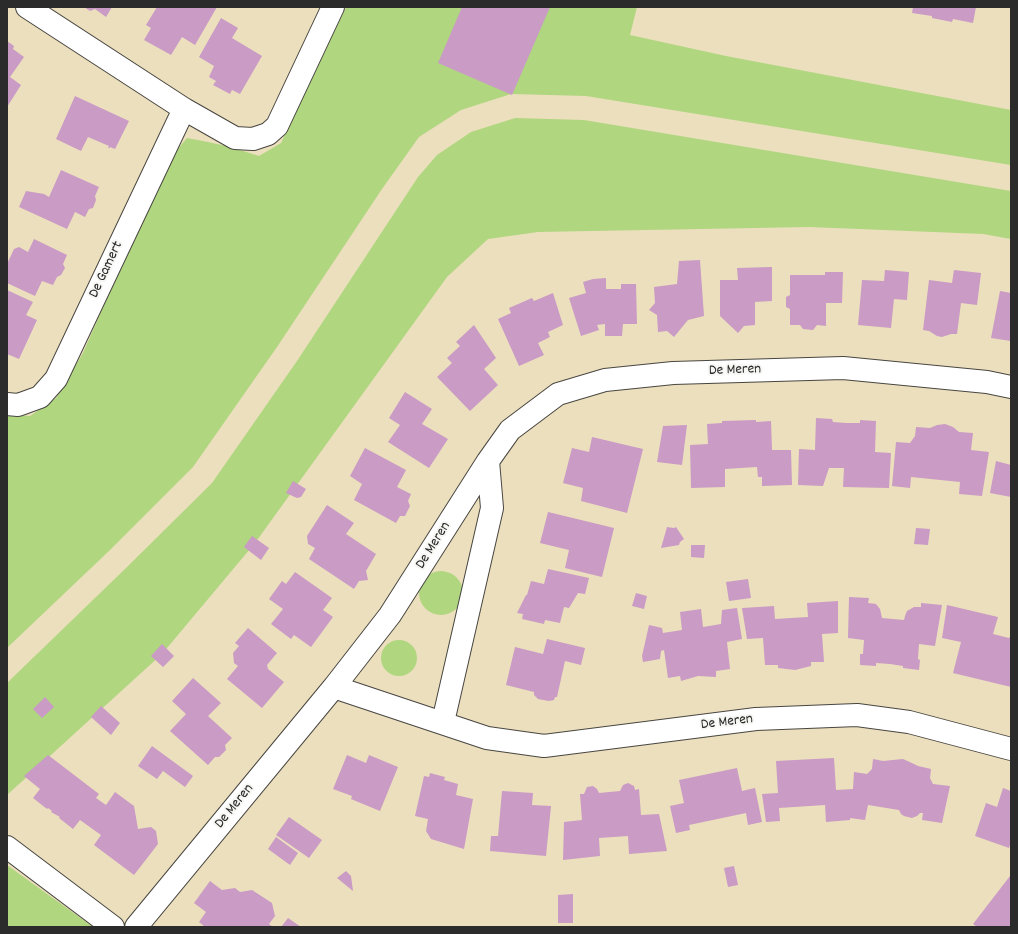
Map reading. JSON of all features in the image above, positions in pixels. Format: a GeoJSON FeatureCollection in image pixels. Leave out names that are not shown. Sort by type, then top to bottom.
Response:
{"type":"FeatureCollection","features":[{"type":"Feature","properties":{"kind":"street"},"geometry":{"type":"LineString","coordinates":[[27,7],[184,109],[235,138],[253,139],[268,134],[277,126],[333,7]]}},
{"type":"Feature","properties":{"kind":"street","name":"De Gamert"},"geometry":{"type":"LineString","coordinates":[[7,404],[18,405],[40,397],[56,378],[184,109]]}},
{"type":"Feature","properties":{"kind":"street","name":"De Meren"},"geometry":{"type":"LineString","coordinates":[[136,927],[334,687],[390,615],[488,461],[510,430],[558,394],[605,380],[673,373],[843,368],[987,382],[1011,386]]}},
{"type":"Feature","properties":{"kind":"street"},"geometry":{"type":"LineString","coordinates":[[443,722],[492,508],[488,461]]}},
{"type":"Feature","properties":{"kind":"street","name":"De Meren"},"geometry":{"type":"LineString","coordinates":[[334,687],[443,722],[487,738],[544,746],[756,719],[857,715],[909,722],[1011,749]]}},
{"type":"Feature","properties":{"kind":"street"},"geometry":{"type":"LineString","coordinates":[[7,847],[113,927]]}},
{"type":"Feature","properties":{"kind":"green space"},"geometry":{"type":"Polygon","coordinates":[[[346,7],[637,7],[630,35],[726,56],[1011,110],[1011,165],[586,96],[511,94],[461,110],[419,137],[382,189],[277,347],[193,467],[110,550],[7,648],[7,414],[30,416],[56,398],[83,353],[166,163],[187,138],[242,150],[259,156],[281,143],[346,7]]]}},
{"type":"Feature","properties":{"kind":"green space"},"geometry":{"type":"Polygon","coordinates":[[[515,118],[584,120],[1011,191],[1011,239],[983,234],[809,227],[538,232],[488,239],[447,277],[255,543],[162,654],[7,795],[7,683],[212,483],[297,361],[418,177],[437,155],[471,132],[515,118]]]}},
{"type":"Feature","properties":{"kind":"green space"},"geometry":{"type":"Polygon","coordinates":[[[441,571],[453,575],[459,581],[463,593],[459,605],[453,611],[441,615],[429,611],[423,605],[419,593],[423,581],[429,575],[441,571]]]}},
{"type":"Feature","properties":{"kind":"green space"},"geometry":{"type":"Polygon","coordinates":[[[402,640],[412,645],[416,651],[416,665],[412,671],[406,675],[396,676],[386,671],[382,665],[381,655],[386,645],[392,641],[402,640]]]}},
{"type":"Feature","properties":{"kind":"green space"},"geometry":{"type":"Polygon","coordinates":[[[7,865],[93,927],[7,927],[7,865]]]}},
{"type":"Feature","properties":{"kind":"building"},"geometry":{"type":"Polygon","coordinates":[[[84,7],[112,7],[106,17],[95,9],[90,11],[84,7]]]}},
{"type":"Feature","properties":{"kind":"building"},"geometry":{"type":"Polygon","coordinates":[[[157,7],[217,7],[195,45],[182,37],[171,55],[144,40],[151,28],[146,25],[157,7]]]}},
{"type":"Feature","properties":{"kind":"building"},"geometry":{"type":"Polygon","coordinates":[[[462,7],[550,7],[512,95],[438,63],[462,7]]]}},
{"type":"Feature","properties":{"kind":"building"},"geometry":{"type":"Polygon","coordinates":[[[913,7],[976,7],[973,23],[953,19],[952,22],[932,18],[932,16],[912,13],[913,7]]]}},
{"type":"Feature","properties":{"kind":"building"},"geometry":{"type":"Polygon","coordinates":[[[221,18],[238,28],[232,38],[262,56],[240,94],[232,90],[230,94],[213,85],[216,81],[209,77],[214,66],[199,57],[221,18]]]}},
{"type":"Feature","properties":{"kind":"building"},"geometry":{"type":"Polygon","coordinates":[[[7,41],[14,46],[13,49],[24,57],[10,77],[21,85],[7,107],[7,41]]]}},
{"type":"Feature","properties":{"kind":"building"},"geometry":{"type":"Polygon","coordinates":[[[75,96],[129,121],[115,149],[110,147],[108,148],[109,146],[88,137],[81,151],[56,139],[75,96]]]}},
{"type":"Feature","properties":{"kind":"building"},"geometry":{"type":"Polygon","coordinates":[[[61,170],[99,187],[95,196],[96,200],[93,208],[89,209],[85,217],[75,212],[67,229],[19,207],[26,191],[44,194],[49,197],[61,170]]]}},
{"type":"Feature","properties":{"kind":"building"},"geometry":{"type":"Polygon","coordinates":[[[34,239],[67,255],[63,264],[65,268],[61,275],[57,277],[53,285],[42,281],[35,296],[7,283],[7,264],[14,249],[19,247],[28,252],[34,239]]]}},
{"type":"Feature","properties":{"kind":"building"},"geometry":{"type":"Polygon","coordinates":[[[700,260],[704,316],[688,320],[674,337],[667,331],[658,332],[657,315],[649,310],[655,303],[654,287],[677,284],[679,261],[700,260]]]}},
{"type":"Feature","properties":{"kind":"building"},"geometry":{"type":"Polygon","coordinates":[[[772,267],[772,301],[755,302],[755,325],[744,326],[738,333],[720,316],[720,280],[738,280],[737,268],[772,267]]]}},
{"type":"Feature","properties":{"kind":"building"},"geometry":{"type":"Polygon","coordinates":[[[885,270],[909,272],[907,300],[894,299],[891,328],[858,325],[862,280],[884,281],[885,270]]]}},
{"type":"Feature","properties":{"kind":"building"},"geometry":{"type":"Polygon","coordinates":[[[954,270],[981,273],[977,305],[961,303],[957,334],[942,337],[937,336],[929,331],[923,330],[929,280],[952,283],[954,270]]]}},
{"type":"Feature","properties":{"kind":"building"},"geometry":{"type":"Polygon","coordinates":[[[825,272],[843,272],[842,303],[826,303],[826,326],[817,325],[813,330],[803,329],[800,325],[790,325],[790,309],[786,307],[786,297],[790,295],[790,275],[825,275],[825,272]]]}},
{"type":"Feature","properties":{"kind":"building"},"geometry":{"type":"Polygon","coordinates":[[[606,278],[606,289],[621,289],[621,284],[636,284],[637,324],[623,324],[622,336],[605,336],[605,324],[597,325],[599,330],[581,336],[569,298],[586,293],[583,282],[593,279],[606,278]]]}},
{"type":"Feature","properties":{"kind":"building"},"geometry":{"type":"Polygon","coordinates":[[[7,290],[33,302],[26,315],[37,320],[19,359],[7,354],[7,290]]]}},
{"type":"Feature","properties":{"kind":"building"},"geometry":{"type":"Polygon","coordinates":[[[1000,291],[1011,293],[1011,341],[991,338],[1000,291]]]}},
{"type":"Feature","properties":{"kind":"building"},"geometry":{"type":"Polygon","coordinates":[[[553,293],[563,325],[548,332],[550,337],[538,343],[544,355],[519,366],[498,319],[511,313],[509,308],[532,298],[534,301],[553,293]]]}},
{"type":"Feature","properties":{"kind":"building"},"geometry":{"type":"Polygon","coordinates":[[[474,325],[496,358],[484,369],[498,385],[470,411],[437,377],[452,363],[447,358],[460,346],[456,342],[474,325]]]}},
{"type":"Feature","properties":{"kind":"building"},"geometry":{"type":"Polygon","coordinates":[[[405,392],[432,409],[422,424],[448,439],[429,468],[388,442],[400,425],[389,418],[405,392]]]}},
{"type":"Feature","properties":{"kind":"building"},"geometry":{"type":"Polygon","coordinates":[[[816,418],[832,419],[833,422],[846,423],[860,423],[860,420],[876,421],[875,452],[891,453],[889,488],[843,487],[844,468],[829,468],[823,486],[798,485],[799,449],[815,450],[816,418]]]}},
{"type":"Feature","properties":{"kind":"building"},"geometry":{"type":"Polygon","coordinates":[[[756,420],[756,422],[771,421],[772,450],[791,450],[792,485],[762,486],[762,477],[758,477],[757,467],[725,469],[725,487],[691,488],[690,445],[708,444],[707,424],[722,423],[722,421],[756,420]]]}},
{"type":"Feature","properties":{"kind":"building"},"geometry":{"type":"Polygon","coordinates":[[[945,424],[953,427],[959,432],[973,433],[971,450],[989,452],[982,496],[959,494],[960,482],[911,477],[910,488],[892,486],[896,442],[910,443],[915,436],[916,427],[930,428],[945,424]]]}},
{"type":"Feature","properties":{"kind":"building"},"geometry":{"type":"Polygon","coordinates":[[[687,425],[682,465],[657,462],[663,426],[687,425]]]}},
{"type":"Feature","properties":{"kind":"building"},"geometry":{"type":"Polygon","coordinates":[[[592,437],[643,449],[627,513],[581,501],[583,488],[563,483],[572,448],[589,452],[592,437]]]}},
{"type":"Feature","properties":{"kind":"building"},"geometry":{"type":"Polygon","coordinates":[[[365,448],[406,470],[397,487],[411,494],[408,501],[410,506],[405,516],[400,516],[396,523],[354,500],[362,484],[350,476],[365,448]]]}},
{"type":"Feature","properties":{"kind":"building"},"geometry":{"type":"Polygon","coordinates":[[[996,461],[1011,465],[1011,497],[990,493],[996,461]]]}},
{"type":"Feature","properties":{"kind":"building"},"geometry":{"type":"Polygon","coordinates":[[[293,481],[306,489],[301,497],[297,498],[286,493],[293,481]]]}},
{"type":"Feature","properties":{"kind":"building"},"geometry":{"type":"Polygon","coordinates":[[[327,505],[354,523],[346,534],[376,554],[366,571],[368,580],[359,581],[354,589],[309,559],[315,548],[308,544],[307,536],[327,505]]]}},
{"type":"Feature","properties":{"kind":"building"},"geometry":{"type":"Polygon","coordinates":[[[548,512],[614,528],[602,577],[565,568],[569,550],[540,543],[548,512]]]}},
{"type":"Feature","properties":{"kind":"building"},"geometry":{"type":"Polygon","coordinates":[[[667,527],[676,527],[684,539],[679,545],[661,548],[667,527]]]}},
{"type":"Feature","properties":{"kind":"building"},"geometry":{"type":"Polygon","coordinates":[[[916,528],[930,529],[928,545],[914,544],[916,528]]]}},
{"type":"Feature","properties":{"kind":"building"},"geometry":{"type":"Polygon","coordinates":[[[252,536],[269,548],[261,560],[244,547],[252,536]]]}},
{"type":"Feature","properties":{"kind":"building"},"geometry":{"type":"Polygon","coordinates":[[[691,545],[705,545],[704,558],[691,557],[691,545]]]}},
{"type":"Feature","properties":{"kind":"building"},"geometry":{"type":"Polygon","coordinates":[[[548,569],[589,578],[585,594],[578,593],[569,608],[564,607],[560,623],[545,620],[544,624],[522,619],[523,614],[517,613],[527,595],[531,581],[544,584],[548,569]]]}},
{"type":"Feature","properties":{"kind":"building"},"geometry":{"type":"Polygon","coordinates":[[[295,572],[332,598],[323,610],[333,617],[311,647],[294,635],[291,639],[271,624],[283,609],[269,599],[282,581],[286,584],[295,572]]]}},
{"type":"Feature","properties":{"kind":"building"},"geometry":{"type":"Polygon","coordinates":[[[748,579],[751,598],[729,601],[726,582],[748,579]]]}},
{"type":"Feature","properties":{"kind":"building"},"geometry":{"type":"Polygon","coordinates":[[[636,593],[647,596],[644,609],[632,606],[636,593]]]}},
{"type":"Feature","properties":{"kind":"building"},"geometry":{"type":"Polygon","coordinates":[[[849,597],[869,598],[868,603],[876,604],[880,609],[882,618],[904,620],[907,611],[914,607],[921,607],[921,603],[942,605],[935,646],[919,644],[919,670],[903,668],[903,666],[890,664],[876,663],[876,666],[860,665],[860,654],[863,654],[864,640],[848,638],[849,597]]]}},
{"type":"Feature","properties":{"kind":"building"},"geometry":{"type":"Polygon","coordinates":[[[838,601],[838,633],[822,634],[824,662],[811,662],[811,666],[795,670],[778,668],[778,665],[765,665],[763,638],[747,639],[742,608],[774,606],[775,619],[808,617],[807,603],[838,601]]]}},
{"type":"Feature","properties":{"kind":"building"},"geometry":{"type":"Polygon","coordinates":[[[947,605],[998,617],[993,634],[1009,638],[1011,635],[1011,687],[953,673],[961,642],[942,638],[947,605]]]}},
{"type":"Feature","properties":{"kind":"building"},"geometry":{"type":"Polygon","coordinates":[[[737,608],[742,639],[727,642],[730,669],[716,671],[716,677],[698,676],[681,681],[680,676],[668,678],[664,650],[661,651],[660,659],[643,662],[642,656],[649,625],[662,628],[663,633],[682,630],[680,612],[701,609],[703,627],[721,624],[722,610],[737,608]]]}},
{"type":"Feature","properties":{"kind":"building"},"geometry":{"type":"Polygon","coordinates":[[[248,628],[277,653],[267,665],[268,669],[284,682],[262,708],[227,679],[238,666],[234,663],[233,653],[239,646],[235,643],[248,628]]]}},
{"type":"Feature","properties":{"kind":"building"},"geometry":{"type":"Polygon","coordinates":[[[547,639],[585,648],[581,665],[565,661],[557,697],[555,697],[554,700],[549,701],[538,699],[534,695],[534,692],[506,685],[515,647],[543,654],[547,639]]]}},
{"type":"Feature","properties":{"kind":"building"},"geometry":{"type":"Polygon","coordinates":[[[162,644],[174,656],[163,667],[151,656],[162,644]]]}},
{"type":"Feature","properties":{"kind":"building"},"geometry":{"type":"Polygon","coordinates":[[[193,678],[221,703],[208,716],[232,738],[225,745],[226,750],[219,757],[215,757],[208,765],[170,731],[186,714],[172,701],[193,678]]]}},
{"type":"Feature","properties":{"kind":"building"},"geometry":{"type":"Polygon","coordinates":[[[45,697],[54,707],[42,718],[33,709],[45,697]]]}},
{"type":"Feature","properties":{"kind":"building"},"geometry":{"type":"Polygon","coordinates":[[[101,706],[120,723],[111,735],[91,717],[101,706]]]}},
{"type":"Feature","properties":{"kind":"building"},"geometry":{"type":"Polygon","coordinates":[[[152,746],[193,776],[185,787],[163,771],[157,779],[138,766],[152,746]]]}},
{"type":"Feature","properties":{"kind":"building"},"geometry":{"type":"Polygon","coordinates":[[[48,755],[99,794],[96,798],[106,805],[115,792],[134,806],[138,829],[151,827],[156,831],[158,844],[134,875],[94,845],[101,835],[80,820],[73,829],[59,818],[60,817],[33,798],[40,789],[24,776],[48,755]]]}},
{"type":"Feature","properties":{"kind":"building"},"geometry":{"type":"Polygon","coordinates":[[[347,755],[366,763],[369,755],[398,767],[380,811],[351,799],[352,796],[333,789],[347,755]]]}},
{"type":"Feature","properties":{"kind":"building"},"geometry":{"type":"Polygon","coordinates":[[[834,758],[836,790],[853,789],[854,772],[867,774],[872,769],[873,759],[883,761],[903,759],[918,766],[931,769],[930,778],[933,784],[950,786],[942,823],[922,820],[923,813],[920,813],[912,818],[904,816],[899,810],[868,805],[865,820],[850,818],[850,820],[826,822],[825,805],[779,808],[780,821],[766,822],[762,794],[778,793],[776,761],[834,758]]]}},
{"type":"Feature","properties":{"kind":"building"},"geometry":{"type":"Polygon","coordinates":[[[737,768],[742,791],[755,788],[762,822],[748,825],[746,813],[689,825],[690,830],[676,833],[670,806],[684,803],[679,780],[737,768]]]}},
{"type":"Feature","properties":{"kind":"building"},"geometry":{"type":"Polygon","coordinates":[[[430,773],[445,777],[444,780],[458,784],[456,795],[473,799],[464,849],[431,839],[426,831],[428,819],[415,816],[424,776],[429,777],[430,773]]]}},
{"type":"Feature","properties":{"kind":"building"},"geometry":{"type":"Polygon","coordinates":[[[628,783],[634,786],[635,790],[639,789],[641,815],[659,814],[667,851],[629,854],[628,836],[599,838],[600,856],[563,860],[564,822],[582,820],[580,794],[584,794],[587,787],[593,786],[599,793],[620,791],[623,785],[628,783]]]}},
{"type":"Feature","properties":{"kind":"building"},"geometry":{"type":"Polygon","coordinates":[[[1003,788],[1011,791],[1011,842],[1009,848],[975,836],[986,803],[997,807],[1003,788]]]}},
{"type":"Feature","properties":{"kind":"building"},"geometry":{"type":"Polygon","coordinates":[[[502,791],[533,793],[532,805],[551,806],[546,856],[490,851],[491,836],[498,836],[502,791]]]}},
{"type":"Feature","properties":{"kind":"building"},"geometry":{"type":"Polygon","coordinates":[[[289,817],[322,840],[309,858],[276,835],[289,817]]]}},
{"type":"Feature","properties":{"kind":"building"},"geometry":{"type":"Polygon","coordinates":[[[276,837],[298,853],[290,865],[268,849],[276,837]]]}},
{"type":"Feature","properties":{"kind":"building"},"geometry":{"type":"Polygon","coordinates":[[[734,866],[738,885],[728,887],[724,868],[734,866]]]}},
{"type":"Feature","properties":{"kind":"building"},"geometry":{"type":"Polygon","coordinates":[[[346,871],[351,876],[353,891],[337,878],[346,871]]]}},
{"type":"Feature","properties":{"kind":"building"},"geometry":{"type":"Polygon","coordinates":[[[1010,876],[1011,927],[977,927],[973,924],[1010,876]]]}},
{"type":"Feature","properties":{"kind":"building"},"geometry":{"type":"Polygon","coordinates":[[[210,881],[222,890],[235,888],[240,892],[252,890],[272,903],[275,916],[269,924],[273,927],[205,927],[199,922],[206,912],[194,903],[210,881]]]}},
{"type":"Feature","properties":{"kind":"building"},"geometry":{"type":"Polygon","coordinates":[[[573,894],[573,923],[558,923],[558,895],[573,894]]]}},
{"type":"Feature","properties":{"kind":"building"},"geometry":{"type":"Polygon","coordinates":[[[288,918],[301,927],[281,927],[288,918]]]}}]}
